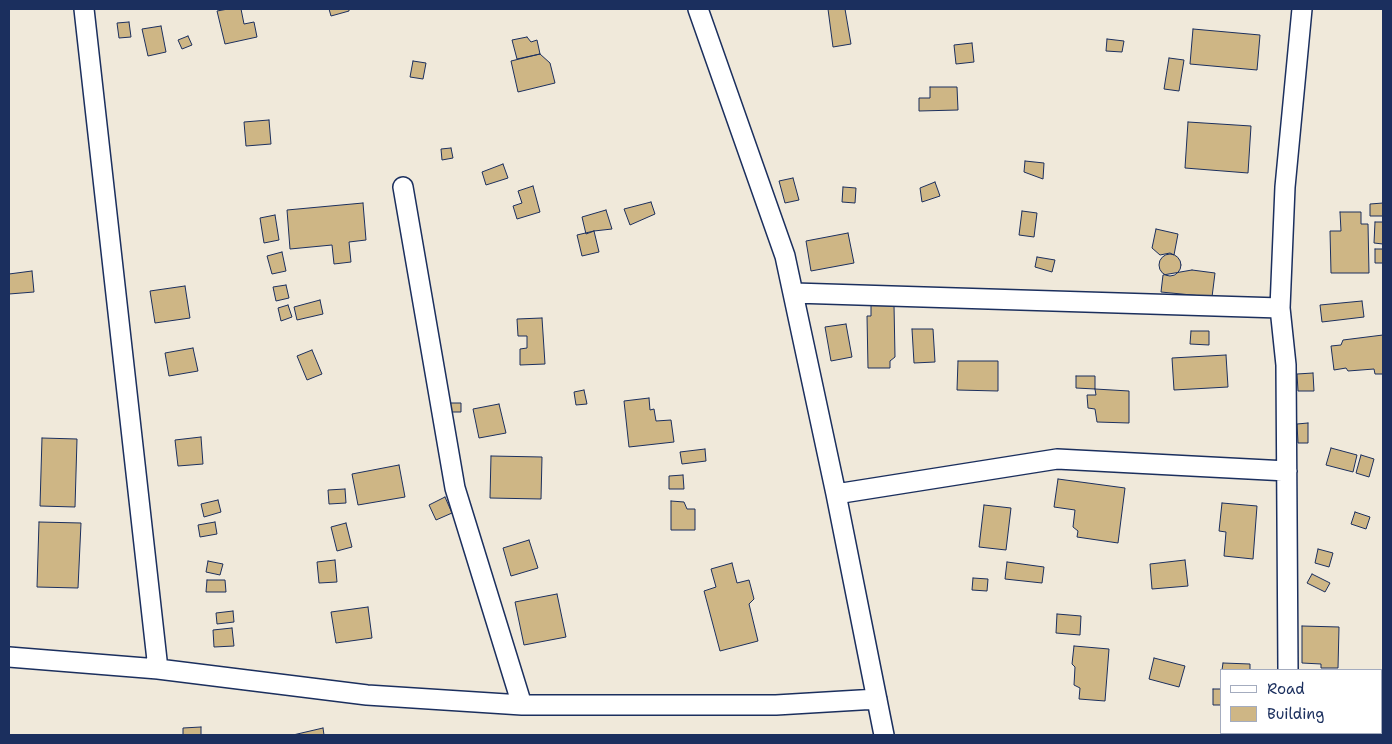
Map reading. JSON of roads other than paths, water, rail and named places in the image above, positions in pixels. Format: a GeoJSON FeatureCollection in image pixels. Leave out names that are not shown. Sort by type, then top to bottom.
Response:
{"type":"FeatureCollection","features":[{"type":"Feature","properties":{"kind":"street"},"geometry":{"type":"LineString","coordinates":[[84,9],[158,669]]}},
{"type":"Feature","properties":{"kind":"street"},"geometry":{"type":"LineString","coordinates":[[698,9],[785,256],[836,494],[884,735]]}},
{"type":"Feature","properties":{"kind":"street"},"geometry":{"type":"LineString","coordinates":[[1288,669],[1286,365],[1280,308],[1285,187],[1302,9]]}},
{"type":"Feature","properties":{"kind":"street"},"geometry":{"type":"LineString","coordinates":[[403,187],[455,488],[522,704]]}},
{"type":"Feature","properties":{"kind":"street"},"geometry":{"type":"LineString","coordinates":[[794,293],[1280,308]]}},
{"type":"Feature","properties":{"kind":"street"},"geometry":{"type":"LineString","coordinates":[[836,494],[1057,459],[1287,470]]}},
{"type":"Feature","properties":{"kind":"street"},"geometry":{"type":"LineString","coordinates":[[9,657],[158,669],[368,695],[522,704],[776,705],[877,699]]}}]}
